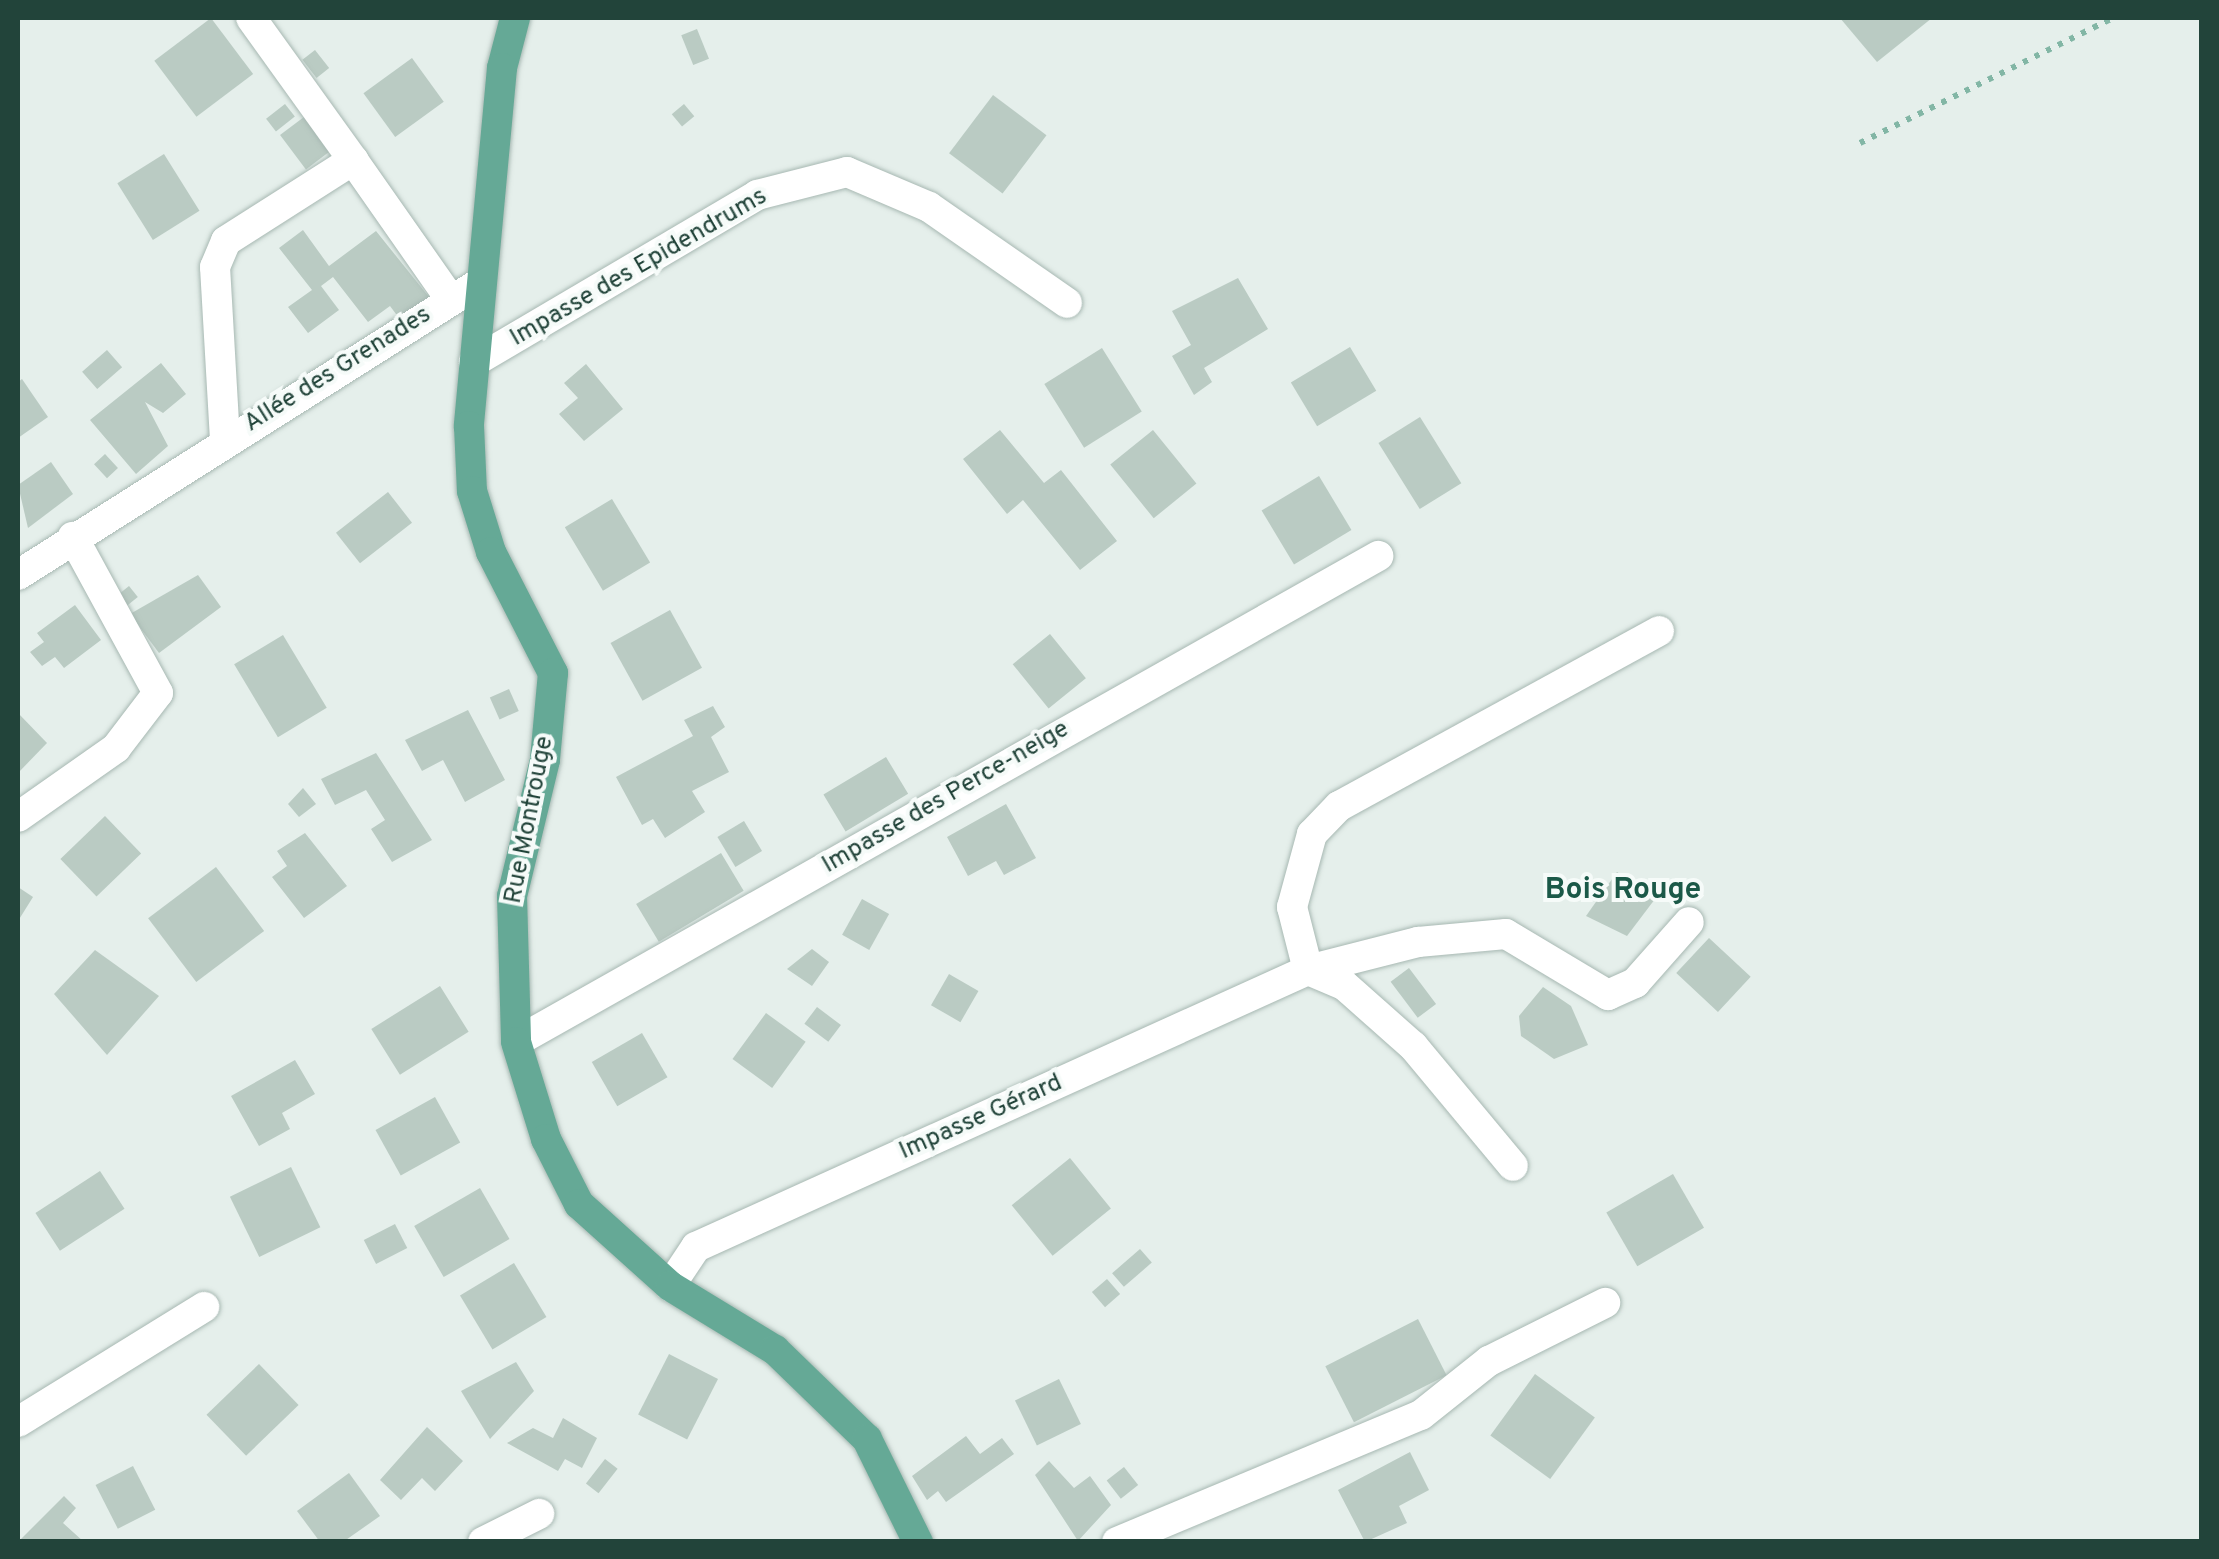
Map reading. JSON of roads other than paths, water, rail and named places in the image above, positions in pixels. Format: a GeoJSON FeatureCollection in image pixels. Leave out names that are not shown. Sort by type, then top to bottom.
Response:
{"type":"FeatureCollection","features":[{"type":"Feature","properties":{"kind":"main road","name":"Rue Montrouge"},"geometry":{"type":"LineString","coordinates":[[515,18],[502,68],[481,282],[474,362],[472,491],[491,552],[553,674],[545,760],[512,896],[516,1042],[546,1140],[579,1204],[670,1286],[775,1350],[868,1439],[918,1542]]}},
{"type":"Feature","properties":{"kind":"street","name":"Allée des Grenades"},"geometry":{"type":"LineString","coordinates":[[251,18],[451,300]]}},
{"type":"Feature","properties":{"kind":"street","name":"Allée des Grenades"},"geometry":{"type":"LineString","coordinates":[[225,440],[220,254],[353,160]]}},
{"type":"Feature","properties":{"kind":"street","name":"Impasse des Epidendrums"},"geometry":{"type":"LineString","coordinates":[[474,362],[757,195],[847,172],[928,207],[1068,303]]}},
{"type":"Feature","properties":{"kind":"street","name":"Allée des Grenades"},"geometry":{"type":"LineString","coordinates":[[22,562],[73,537],[481,282]]}},
{"type":"Feature","properties":{"kind":"street"},"geometry":{"type":"LineString","coordinates":[[18,817],[116,748],[158,693],[73,537]]}},
{"type":"Feature","properties":{"kind":"street","name":"Impasse des Perce-neige"},"geometry":{"type":"LineString","coordinates":[[516,1042],[1378,556]]}},
{"type":"Feature","properties":{"kind":"street"},"geometry":{"type":"LineString","coordinates":[[1513,1166],[1413,1046],[1344,985],[1308,970],[1292,908],[1296,875],[1312,834],[1338,806],[1658,631]]}},
{"type":"Feature","properties":{"kind":"street","name":"Impasse Gérard"},"geometry":{"type":"LineString","coordinates":[[670,1286],[696,1248],[1308,970],[1418,942],[1506,934],[1608,995],[1634,983],[1690,922]]}},
{"type":"Feature","properties":{"kind":"street"},"geometry":{"type":"LineString","coordinates":[[1116,1542],[1421,1415],[1489,1360],[1605,1303]]}},
{"type":"Feature","properties":{"kind":"street"},"geometry":{"type":"LineString","coordinates":[[18,1422],[204,1306]]}},
{"type":"Feature","properties":{"kind":"street"},"geometry":{"type":"LineString","coordinates":[[483,1542],[539,1514]]}},
{"type":"Feature","properties":{"kind":"district","name":"Bois Rouge"},"geometry":{"type":"Point","coordinates":[1623,891]}}]}
